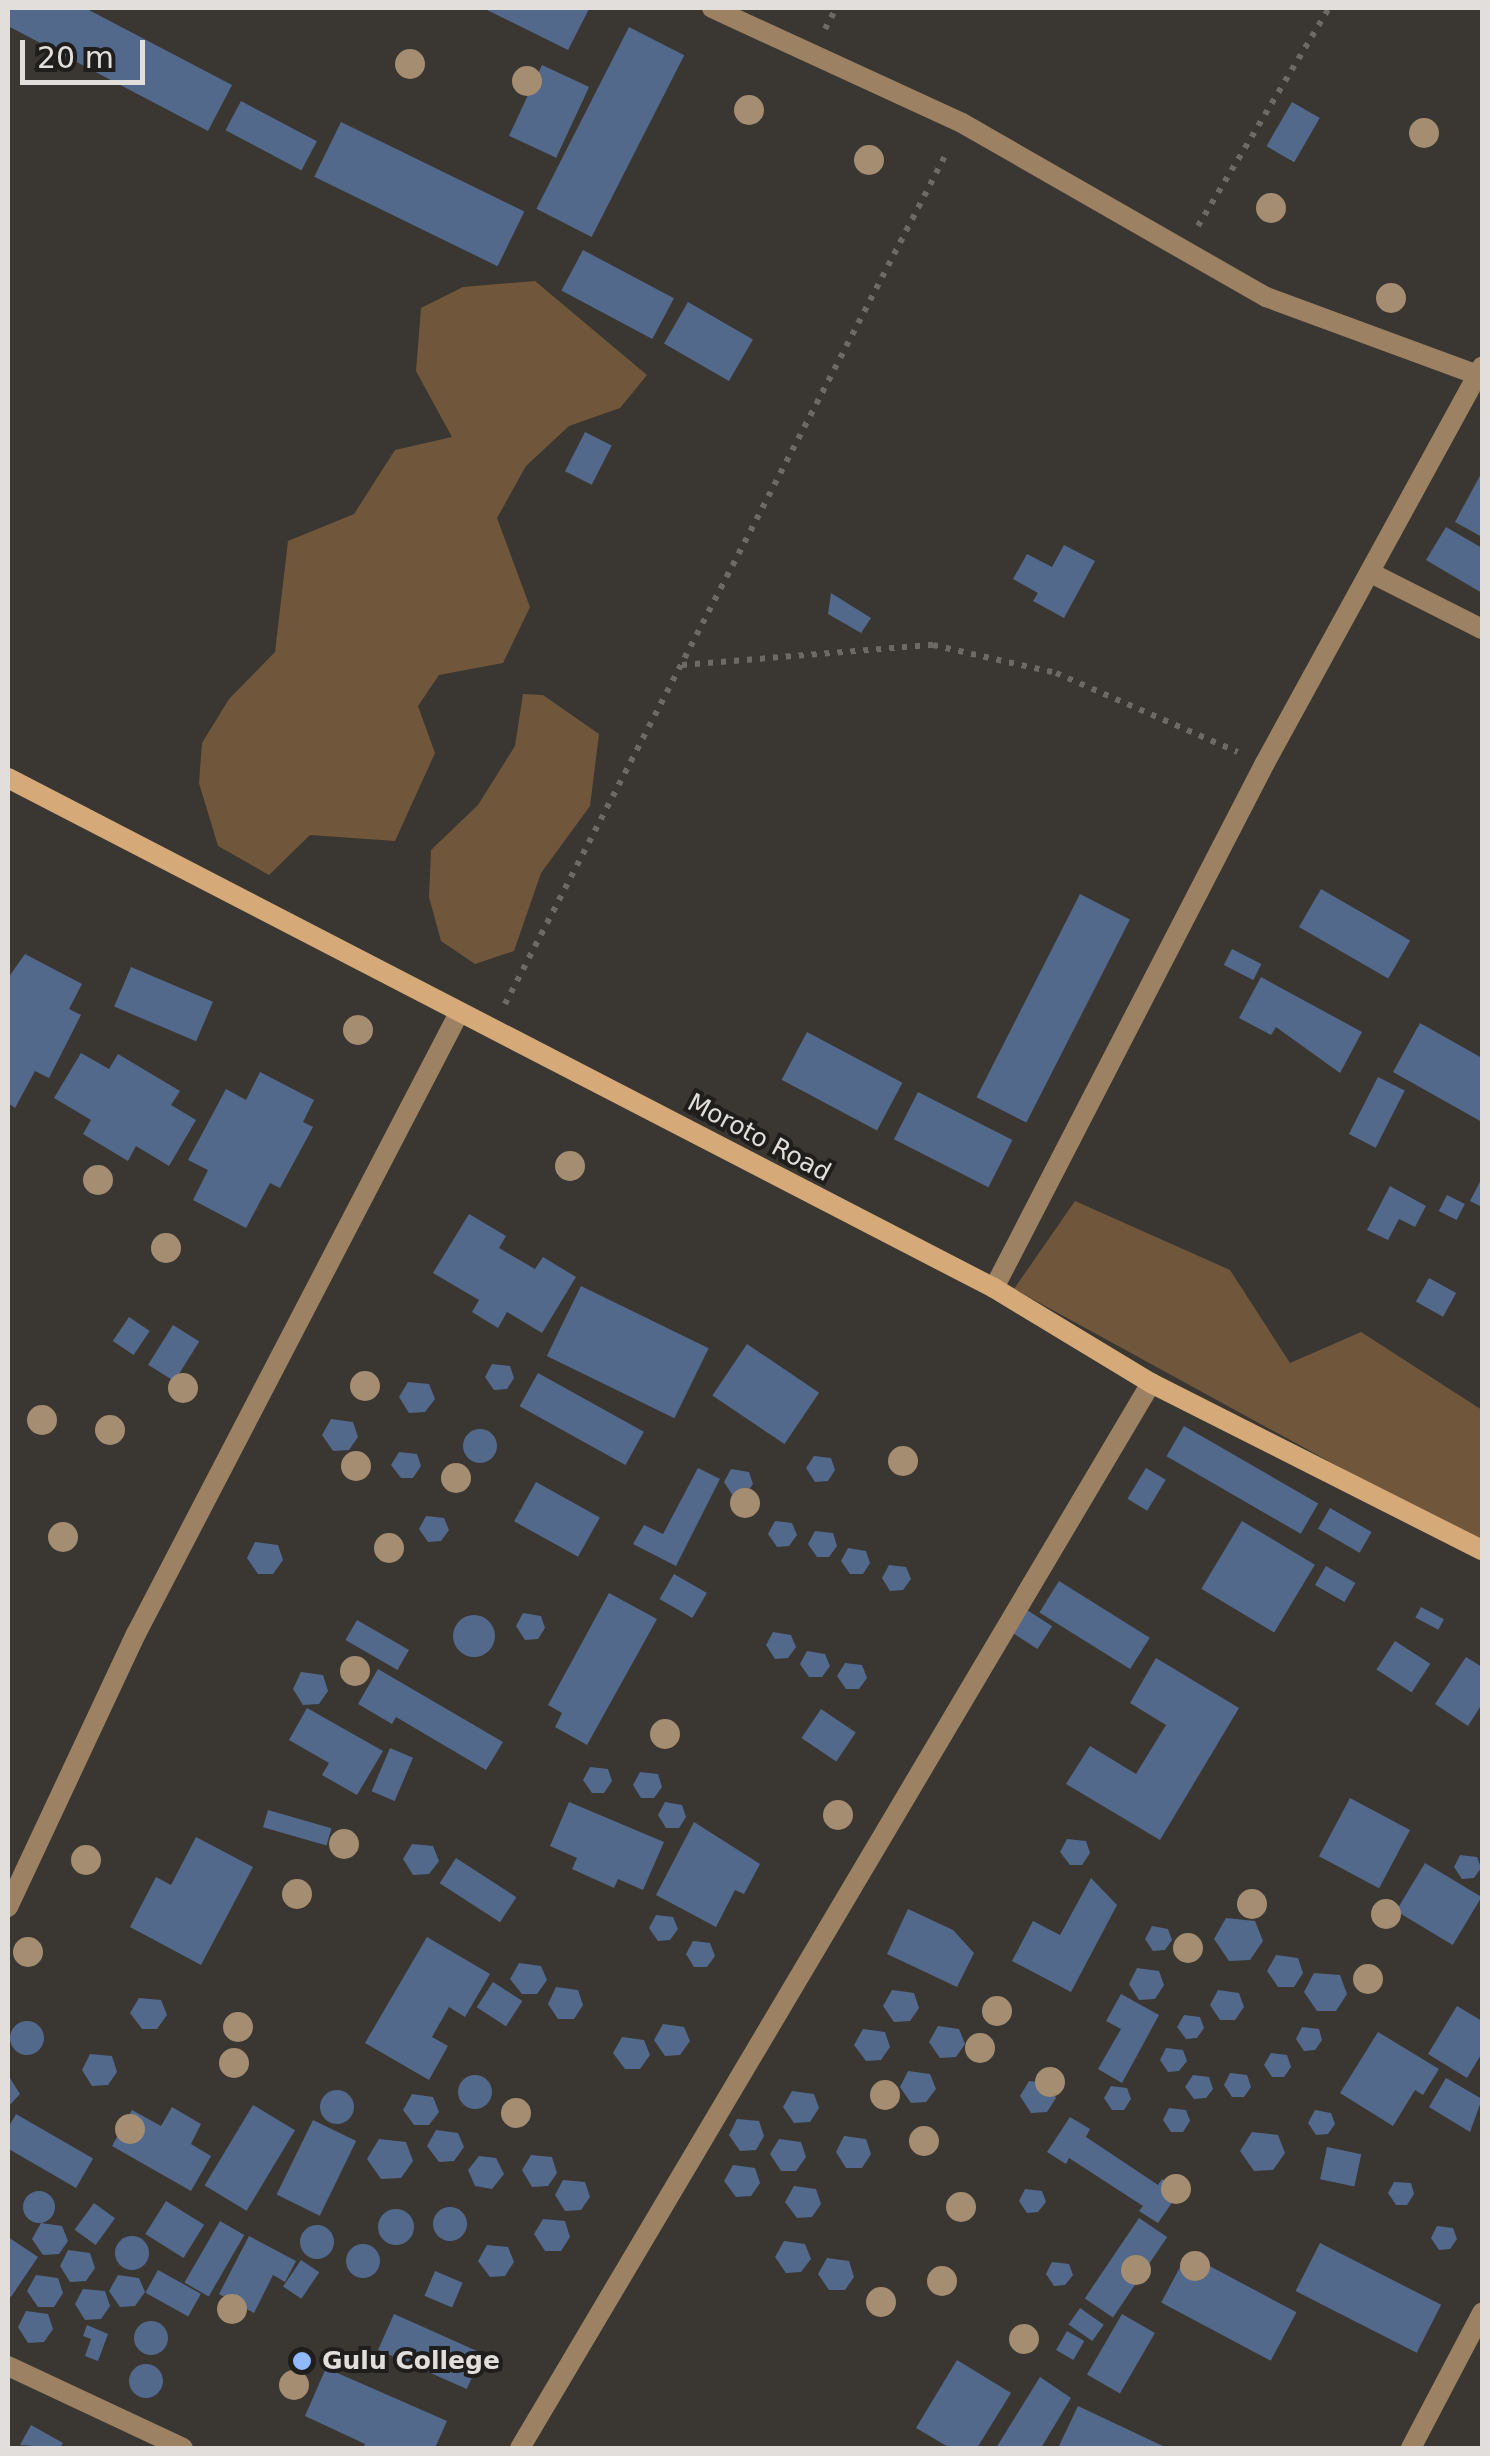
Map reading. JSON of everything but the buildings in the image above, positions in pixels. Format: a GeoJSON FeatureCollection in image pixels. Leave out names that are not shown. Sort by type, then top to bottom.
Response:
{"type":"FeatureCollection","features":[{"type":"Feature","properties":{"kind":"main road","name":"Moroto Road"},"geometry":{"type":"LineString","coordinates":[[8,778],[994,1288],[1150,1383],[1482,1550]]}},
{"type":"Feature","properties":{"kind":"street"},"geometry":{"type":"LineString","coordinates":[[712,8],[962,123],[1266,297],[1480,370],[1373,574],[1265,764],[994,1288]]}},
{"type":"Feature","properties":{"kind":"street"},"geometry":{"type":"LineString","coordinates":[[1373,574],[1482,629]]}},
{"type":"Feature","properties":{"kind":"street"},"geometry":{"type":"LineString","coordinates":[[8,1907],[136,1634],[459,1013]]}},
{"type":"Feature","properties":{"kind":"street"},"geometry":{"type":"LineString","coordinates":[[520,2448],[1150,1383]]}},
{"type":"Feature","properties":{"kind":"street"},"geometry":{"type":"LineString","coordinates":[[1411,2448],[1482,2313]]}},
{"type":"Feature","properties":{"kind":"street"},"geometry":{"type":"LineString","coordinates":[[8,2366],[184,2448]]}},
{"type":"Feature","properties":{"kind":"path"},"geometry":{"type":"LineString","coordinates":[[1182,252],[1329,8]]}},
{"type":"Feature","properties":{"kind":"path"},"geometry":{"type":"LineString","coordinates":[[493,1027],[962,123]]}},
{"type":"Feature","properties":{"kind":"path"},"geometry":{"type":"LineString","coordinates":[[680,665],[933,645],[996,655],[1056,673],[1265,764]]}},
{"type":"Feature","properties":{"kind":"shaded area"},"geometry":{"type":"Polygon","coordinates":[[[535,281],[647,375],[620,408],[569,426],[526,466],[497,518],[530,607],[503,663],[439,675],[418,706],[435,753],[395,841],[310,835],[269,875],[218,846],[199,783],[202,743],[229,699],[275,652],[288,541],[354,514],[395,450],[452,437],[416,371],[421,308],[463,287],[535,281]]]}},
{"type":"Feature","properties":{"kind":"shaded area"},"geometry":{"type":"Polygon","coordinates":[[[523,694],[543,695],[599,734],[590,806],[541,873],[514,951],[475,964],[441,941],[429,897],[431,850],[478,805],[515,746],[523,694]]]}},
{"type":"Feature","properties":{"kind":"shaded area"},"geometry":{"type":"Polygon","coordinates":[[[1075,1201],[1230,1270],[1290,1363],[1361,1332],[1482,1410],[1482,1545],[1014,1289],[1075,1201]]]}},
{"type":"Feature","properties":{"kind":"place","name":"Gulu College"},"geometry":{"type":"Point","coordinates":[302,2361]}}]}
